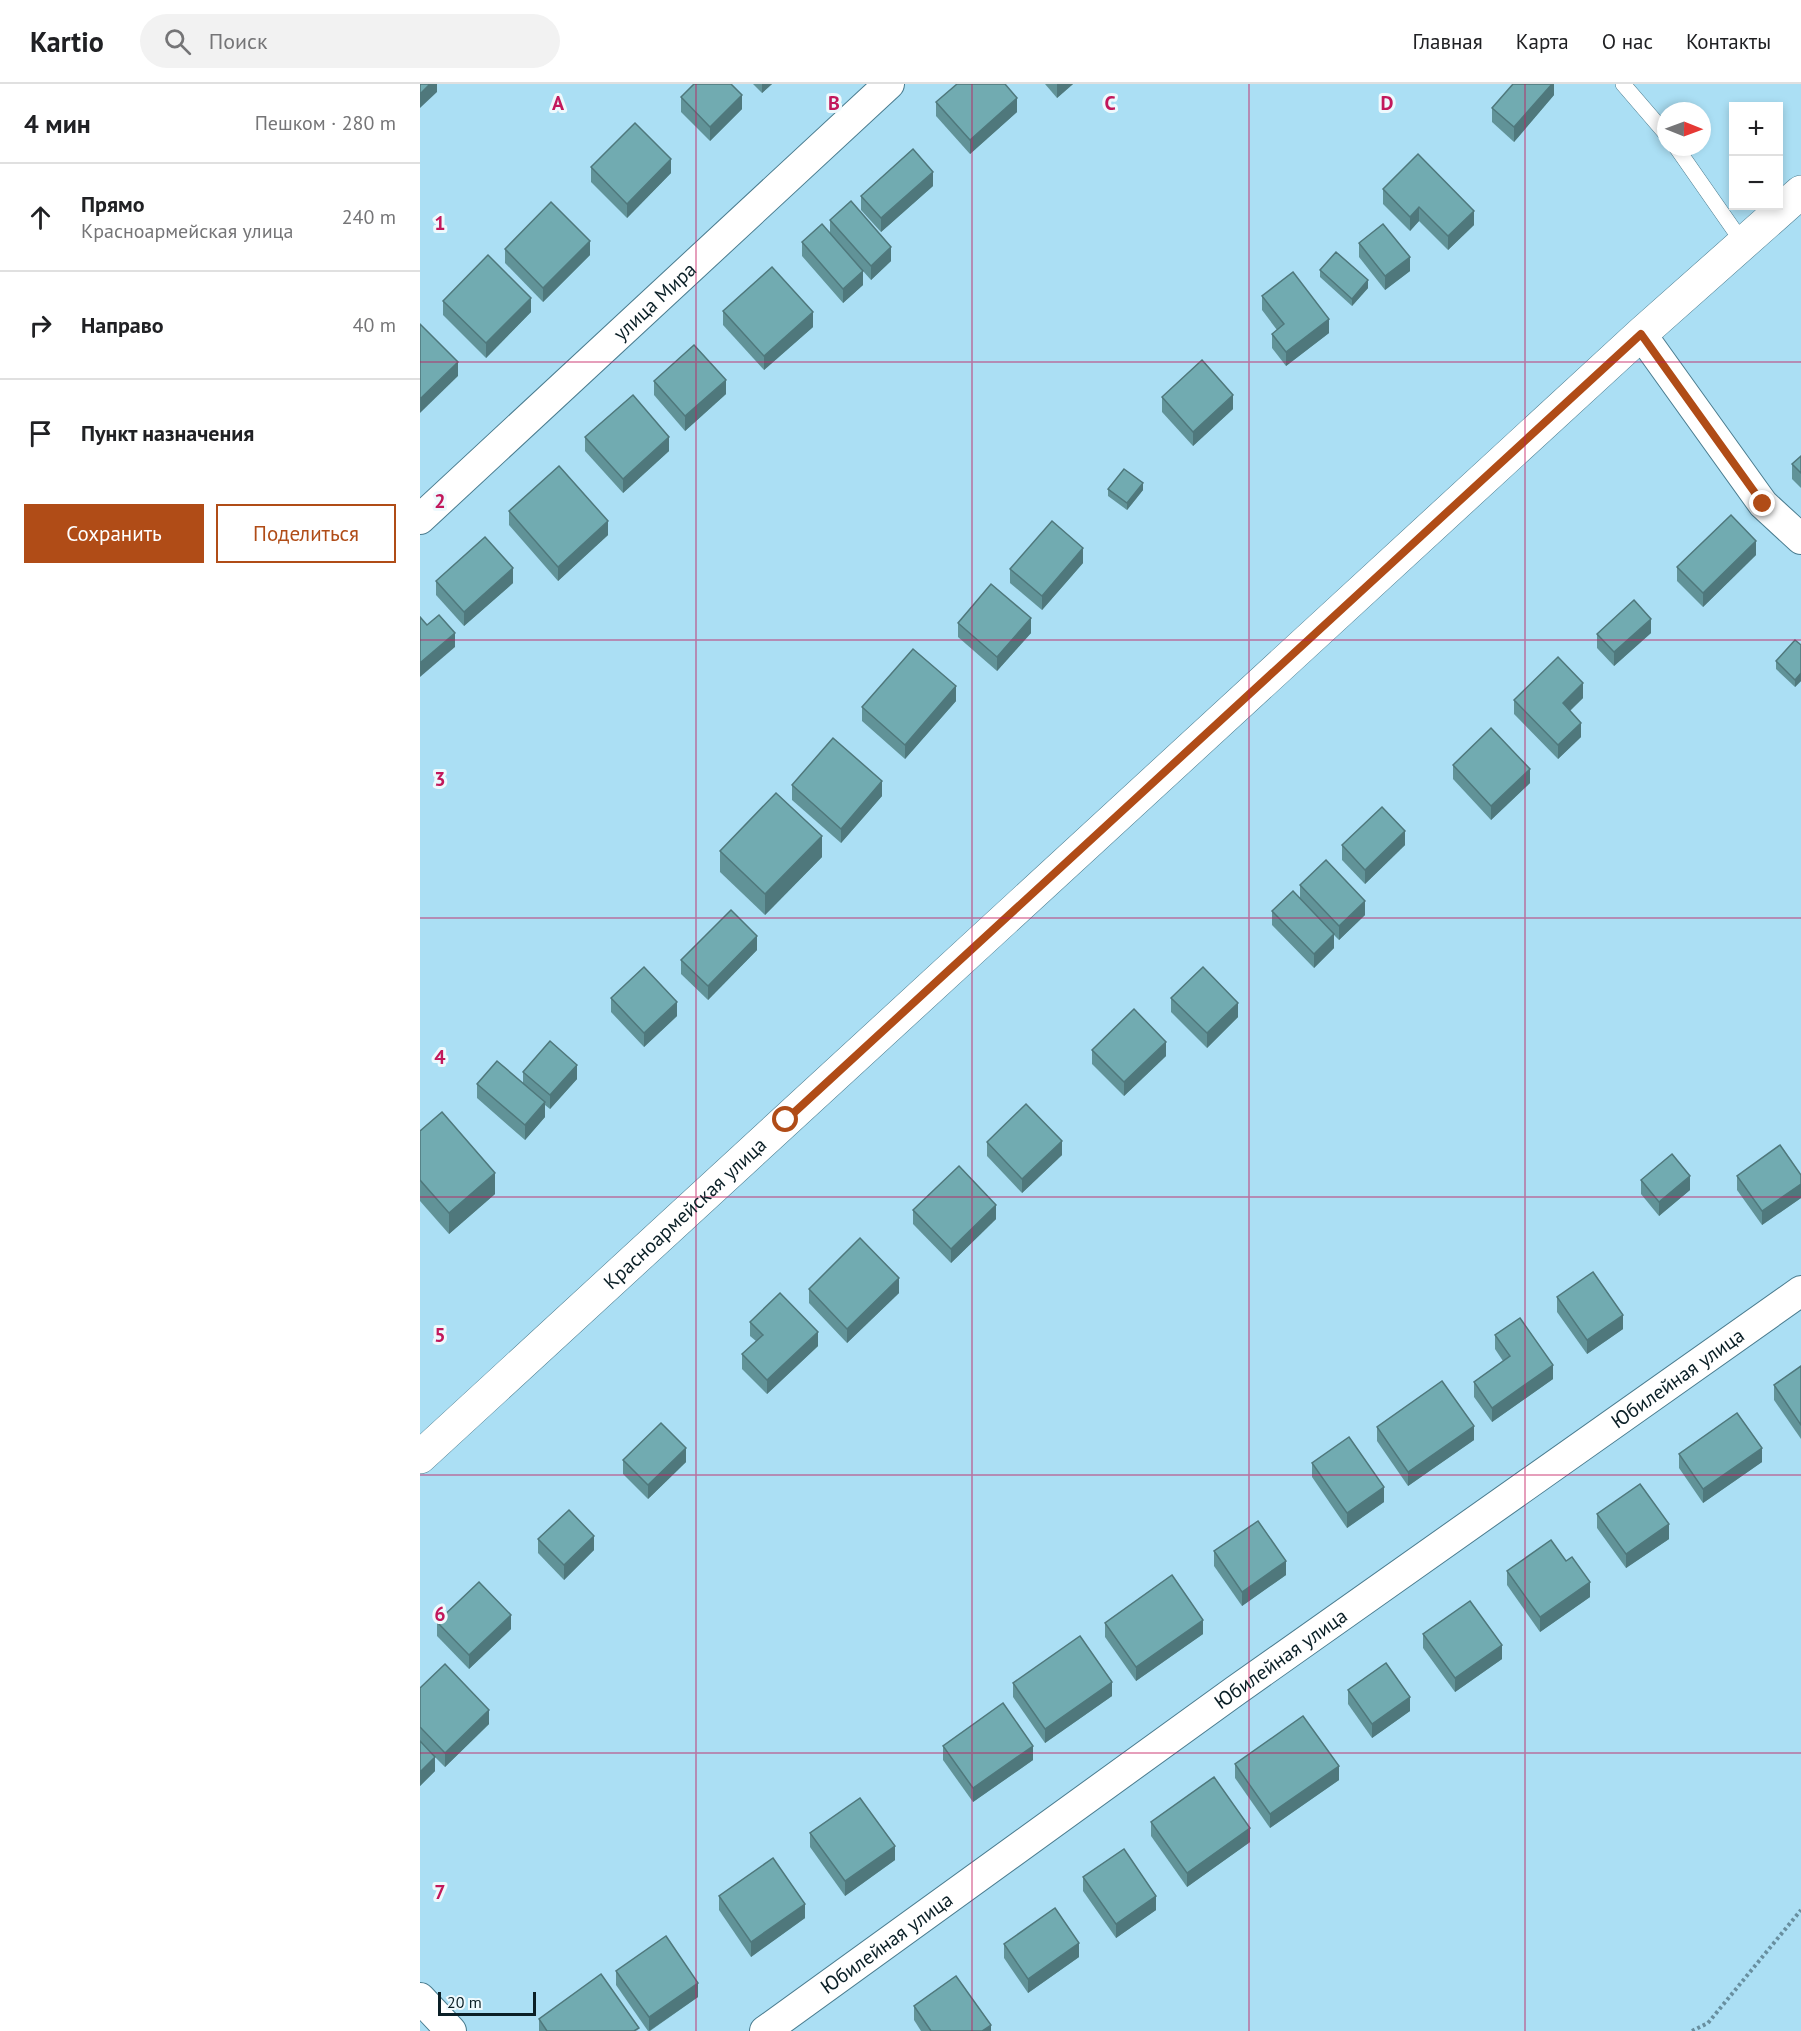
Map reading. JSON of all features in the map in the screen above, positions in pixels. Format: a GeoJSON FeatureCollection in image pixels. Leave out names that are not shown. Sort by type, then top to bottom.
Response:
{"type":"FeatureCollection","features":[{"type":"Feature","properties":{"kind":"main road","name":"Красноармейская улица"},"geometry":{"type":"LineString","coordinates":[[420,1457],[1641,334],[1801,192]]}},
{"type":"Feature","properties":{"kind":"street","name":"улица Мира"},"geometry":{"type":"LineString","coordinates":[[420,519],[889,84]]}},
{"type":"Feature","properties":{"kind":"street"},"geometry":{"type":"LineString","coordinates":[[1641,334],[1763,504],[1801,539]]}},
{"type":"Feature","properties":{"kind":"street","name":"Юбилейная улица"},"geometry":{"type":"LineString","coordinates":[[765,2031],[1236,1691],[1801,1291]]}},
{"type":"Feature","properties":{"kind":"street"},"geometry":{"type":"LineString","coordinates":[[420,1998],[451,2031]]}},
{"type":"Feature","properties":{"kind":"lane"},"geometry":{"type":"LineString","coordinates":[[1623,84],[1657,124]]}},
{"type":"Feature","properties":{"kind":"lane"},"geometry":{"type":"LineString","coordinates":[[1682,156],[1743,243]]}},
{"type":"Feature","properties":{"kind":"path"},"geometry":{"type":"LineString","coordinates":[[1692,2031],[1708,2023],[1801,1910]]}},
{"type":"Feature","properties":{"kind":"building"},"geometry":{"type":"Polygon","coordinates":[[[420,84],[430,84],[420,94],[420,84]]]}},
{"type":"Feature","properties":{"kind":"building"},"geometry":{"type":"Polygon","coordinates":[[[694,84],[731,84],[742,95],[710,127],[681,97],[694,84]]]}},
{"type":"Feature","properties":{"kind":"building"},"geometry":{"type":"Polygon","coordinates":[[[957,84],[1005,84],[1017,98],[970,140],[936,102],[957,84]]]}},
{"type":"Feature","properties":{"kind":"building"},"geometry":{"type":"Polygon","coordinates":[[[1513,84],[1552,84],[1514,127],[1492,108],[1513,84]]]}},
{"type":"Feature","properties":{"kind":"building"},"geometry":{"type":"Polygon","coordinates":[[[635,123],[671,159],[627,204],[591,167],[635,123]]]}},
{"type":"Feature","properties":{"kind":"building"},"geometry":{"type":"Polygon","coordinates":[[[913,149],[933,172],[881,218],[861,196],[913,149]]]}},
{"type":"Feature","properties":{"kind":"building"},"geometry":{"type":"Polygon","coordinates":[[[1418,154],[1474,211],[1448,236],[1419,207],[1410,217],[1383,189],[1418,154]]]}},
{"type":"Feature","properties":{"kind":"building"},"geometry":{"type":"Polygon","coordinates":[[[851,201],[891,247],[871,266],[830,220],[851,201]]]}},
{"type":"Feature","properties":{"kind":"building"},"geometry":{"type":"Polygon","coordinates":[[[551,202],[590,241],[543,288],[505,249],[551,202]]]}},
{"type":"Feature","properties":{"kind":"building"},"geometry":{"type":"Polygon","coordinates":[[[822,224],[863,271],[843,289],[802,242],[822,224]]]}},
{"type":"Feature","properties":{"kind":"building"},"geometry":{"type":"Polygon","coordinates":[[[1383,224],[1410,257],[1385,276],[1359,243],[1383,224]]]}},
{"type":"Feature","properties":{"kind":"building"},"geometry":{"type":"Polygon","coordinates":[[[1336,252],[1368,280],[1352,299],[1320,270],[1336,252]]]}},
{"type":"Feature","properties":{"kind":"building"},"geometry":{"type":"Polygon","coordinates":[[[488,255],[531,298],[486,343],[443,301],[488,255]]]}},
{"type":"Feature","properties":{"kind":"building"},"geometry":{"type":"Polygon","coordinates":[[[772,267],[813,312],[764,356],[723,311],[772,267]]]}},
{"type":"Feature","properties":{"kind":"building"},"geometry":{"type":"Polygon","coordinates":[[[1293,272],[1329,319],[1286,352],[1272,334],[1284,324],[1262,296],[1293,272]]]}},
{"type":"Feature","properties":{"kind":"building"},"geometry":{"type":"Polygon","coordinates":[[[420,324],[458,362],[420,399],[420,324]]]}},
{"type":"Feature","properties":{"kind":"building"},"geometry":{"type":"Polygon","coordinates":[[[694,345],[726,380],[685,416],[654,381],[694,345]]]}},
{"type":"Feature","properties":{"kind":"building"},"geometry":{"type":"Polygon","coordinates":[[[1202,360],[1233,395],[1193,432],[1162,397],[1202,360]]]}},
{"type":"Feature","properties":{"kind":"building"},"geometry":{"type":"Polygon","coordinates":[[[633,395],[669,437],[623,479],[585,437],[633,395]]]}},
{"type":"Feature","properties":{"kind":"building"},"geometry":{"type":"Polygon","coordinates":[[[1801,456],[1801,473],[1792,464],[1801,456]]]}},
{"type":"Feature","properties":{"kind":"building"},"geometry":{"type":"Polygon","coordinates":[[[559,466],[608,521],[558,567],[509,511],[559,466]]]}},
{"type":"Feature","properties":{"kind":"building"},"geometry":{"type":"Polygon","coordinates":[[[1124,469],[1143,483],[1127,503],[1108,489],[1124,469]]]}},
{"type":"Feature","properties":{"kind":"building"},"geometry":{"type":"Polygon","coordinates":[[[1731,515],[1756,541],[1703,593],[1677,567],[1731,515]]]}},
{"type":"Feature","properties":{"kind":"building"},"geometry":{"type":"Polygon","coordinates":[[[1052,521],[1083,548],[1042,596],[1010,569],[1052,521]]]}},
{"type":"Feature","properties":{"kind":"building"},"geometry":{"type":"Polygon","coordinates":[[[485,537],[513,568],[464,612],[436,581],[485,537]]]}},
{"type":"Feature","properties":{"kind":"building"},"geometry":{"type":"Polygon","coordinates":[[[991,584],[1031,618],[997,657],[958,623],[991,584]]]}},
{"type":"Feature","properties":{"kind":"building"},"geometry":{"type":"Polygon","coordinates":[[[1634,600],[1651,619],[1614,652],[1597,634],[1634,600]]]}},
{"type":"Feature","properties":{"kind":"building"},"geometry":{"type":"Polygon","coordinates":[[[439,615],[455,633],[420,663],[420,617],[427,625],[439,615]]]}},
{"type":"Feature","properties":{"kind":"building"},"geometry":{"type":"Polygon","coordinates":[[[1795,640],[1801,645],[1801,673],[1795,680],[1776,661],[1795,640]]]}},
{"type":"Feature","properties":{"kind":"building"},"geometry":{"type":"Polygon","coordinates":[[[913,649],[956,686],[905,745],[862,707],[913,649]]]}},
{"type":"Feature","properties":{"kind":"building"},"geometry":{"type":"Polygon","coordinates":[[[1558,657],[1583,683],[1563,703],[1581,723],[1558,745],[1514,700],[1558,657]]]}},
{"type":"Feature","properties":{"kind":"building"},"geometry":{"type":"Polygon","coordinates":[[[1491,728],[1530,769],[1491,806],[1453,765],[1491,728]]]}},
{"type":"Feature","properties":{"kind":"building"},"geometry":{"type":"Polygon","coordinates":[[[833,738],[882,781],[841,829],[792,785],[833,738]]]}},
{"type":"Feature","properties":{"kind":"building"},"geometry":{"type":"Polygon","coordinates":[[[776,793],[822,836],[765,894],[720,851],[776,793]]]}},
{"type":"Feature","properties":{"kind":"building"},"geometry":{"type":"Polygon","coordinates":[[[1382,807],[1405,831],[1365,870],[1342,845],[1382,807]]]}},
{"type":"Feature","properties":{"kind":"building"},"geometry":{"type":"Polygon","coordinates":[[[1326,860],[1365,901],[1339,926],[1300,885],[1326,860]]]}},
{"type":"Feature","properties":{"kind":"building"},"geometry":{"type":"Polygon","coordinates":[[[1293,891],[1334,934],[1314,954],[1272,911],[1293,891]]]}},
{"type":"Feature","properties":{"kind":"building"},"geometry":{"type":"Polygon","coordinates":[[[731,910],[757,936],[708,986],[681,960],[731,910]]]}},
{"type":"Feature","properties":{"kind":"building"},"geometry":{"type":"Polygon","coordinates":[[[644,967],[677,1002],[644,1033],[611,998],[644,967]]]}},
{"type":"Feature","properties":{"kind":"building"},"geometry":{"type":"Polygon","coordinates":[[[1203,967],[1238,1003],[1207,1033],[1171,998],[1203,967]]]}},
{"type":"Feature","properties":{"kind":"building"},"geometry":{"type":"Polygon","coordinates":[[[1134,1009],[1166,1042],[1124,1082],[1092,1050],[1134,1009]]]}},
{"type":"Feature","properties":{"kind":"building"},"geometry":{"type":"Polygon","coordinates":[[[550,1041],[577,1065],[550,1095],[523,1072],[550,1041]]]}},
{"type":"Feature","properties":{"kind":"building"},"geometry":{"type":"Polygon","coordinates":[[[497,1061],[545,1102],[525,1125],[477,1084],[497,1061]]]}},
{"type":"Feature","properties":{"kind":"building"},"geometry":{"type":"Polygon","coordinates":[[[1026,1104],[1062,1141],[1022,1179],[987,1142],[1026,1104]]]}},
{"type":"Feature","properties":{"kind":"building"},"geometry":{"type":"Polygon","coordinates":[[[442,1112],[495,1173],[449,1213],[420,1180],[420,1131],[442,1112]]]}},
{"type":"Feature","properties":{"kind":"building"},"geometry":{"type":"Polygon","coordinates":[[[1780,1145],[1801,1175],[1801,1184],[1762,1211],[1737,1176],[1780,1145]]]}},
{"type":"Feature","properties":{"kind":"building"},"geometry":{"type":"Polygon","coordinates":[[[1672,1154],[1690,1176],[1659,1202],[1641,1180],[1672,1154]]]}},
{"type":"Feature","properties":{"kind":"building"},"geometry":{"type":"Polygon","coordinates":[[[959,1166],[996,1205],[951,1249],[913,1210],[959,1166]]]}},
{"type":"Feature","properties":{"kind":"building"},"geometry":{"type":"Polygon","coordinates":[[[860,1238],[899,1278],[847,1329],[809,1289],[860,1238]]]}},
{"type":"Feature","properties":{"kind":"building"},"geometry":{"type":"Polygon","coordinates":[[[1593,1272],[1623,1315],[1587,1340],[1557,1297],[1593,1272]]]}},
{"type":"Feature","properties":{"kind":"building"},"geometry":{"type":"Polygon","coordinates":[[[780,1293],[818,1332],[767,1380],[742,1354],[763,1335],[750,1322],[780,1293]]]}},
{"type":"Feature","properties":{"kind":"building"},"geometry":{"type":"Polygon","coordinates":[[[1520,1318],[1553,1365],[1492,1408],[1474,1382],[1510,1356],[1495,1335],[1520,1318]]]}},
{"type":"Feature","properties":{"kind":"building"},"geometry":{"type":"Polygon","coordinates":[[[1801,1366],[1801,1425],[1774,1385],[1801,1366]]]}},
{"type":"Feature","properties":{"kind":"building"},"geometry":{"type":"Polygon","coordinates":[[[1442,1381],[1474,1426],[1408,1472],[1377,1427],[1442,1381]]]}},
{"type":"Feature","properties":{"kind":"building"},"geometry":{"type":"Polygon","coordinates":[[[1737,1413],[1762,1448],[1703,1489],[1679,1454],[1737,1413]]]}},
{"type":"Feature","properties":{"kind":"building"},"geometry":{"type":"Polygon","coordinates":[[[661,1423],[686,1448],[648,1485],[623,1460],[661,1423]]]}},
{"type":"Feature","properties":{"kind":"building"},"geometry":{"type":"Polygon","coordinates":[[[1349,1437],[1384,1487],[1347,1513],[1312,1463],[1349,1437]]]}},
{"type":"Feature","properties":{"kind":"building"},"geometry":{"type":"Polygon","coordinates":[[[1640,1484],[1669,1524],[1626,1554],[1597,1514],[1640,1484]]]}},
{"type":"Feature","properties":{"kind":"building"},"geometry":{"type":"Polygon","coordinates":[[[569,1510],[594,1536],[564,1565],[538,1539],[569,1510]]]}},
{"type":"Feature","properties":{"kind":"building"},"geometry":{"type":"Polygon","coordinates":[[[1258,1521],[1286,1561],[1242,1592],[1214,1551],[1258,1521]]]}},
{"type":"Feature","properties":{"kind":"building"},"geometry":{"type":"Polygon","coordinates":[[[1551,1540],[1566,1561],[1572,1557],[1590,1582],[1540,1617],[1507,1571],[1551,1540]]]}},
{"type":"Feature","properties":{"kind":"building"},"geometry":{"type":"Polygon","coordinates":[[[1172,1575],[1203,1620],[1136,1667],[1105,1623],[1172,1575]]]}},
{"type":"Feature","properties":{"kind":"building"},"geometry":{"type":"Polygon","coordinates":[[[479,1582],[511,1615],[469,1655],[437,1622],[479,1582]]]}},
{"type":"Feature","properties":{"kind":"building"},"geometry":{"type":"Polygon","coordinates":[[[1470,1601],[1502,1645],[1455,1678],[1423,1634],[1470,1601]]]}},
{"type":"Feature","properties":{"kind":"building"},"geometry":{"type":"Polygon","coordinates":[[[1080,1636],[1112,1682],[1045,1729],[1013,1683],[1080,1636]]]}},
{"type":"Feature","properties":{"kind":"building"},"geometry":{"type":"Polygon","coordinates":[[[1386,1663],[1410,1697],[1372,1724],[1348,1690],[1386,1663]]]}},
{"type":"Feature","properties":{"kind":"building"},"geometry":{"type":"Polygon","coordinates":[[[445,1664],[489,1710],[445,1753],[420,1727],[420,1688],[445,1664]]]}},
{"type":"Feature","properties":{"kind":"building"},"geometry":{"type":"Polygon","coordinates":[[[1003,1703],[1033,1746],[973,1788],[943,1746],[1003,1703]]]}},
{"type":"Feature","properties":{"kind":"building"},"geometry":{"type":"Polygon","coordinates":[[[1303,1716],[1339,1766],[1270,1814],[1235,1764],[1303,1716]]]}},
{"type":"Feature","properties":{"kind":"building"},"geometry":{"type":"Polygon","coordinates":[[[420,1741],[435,1757],[420,1772],[420,1741]]]}},
{"type":"Feature","properties":{"kind":"building"},"geometry":{"type":"Polygon","coordinates":[[[1214,1777],[1250,1828],[1187,1873],[1151,1822],[1214,1777]]]}},
{"type":"Feature","properties":{"kind":"building"},"geometry":{"type":"Polygon","coordinates":[[[860,1798],[895,1846],[845,1881],[810,1833],[860,1798]]]}},
{"type":"Feature","properties":{"kind":"building"},"geometry":{"type":"Polygon","coordinates":[[[1124,1849],[1156,1896],[1116,1924],[1083,1877],[1124,1849]]]}},
{"type":"Feature","properties":{"kind":"building"},"geometry":{"type":"Polygon","coordinates":[[[773,1858],[805,1904],[751,1942],[719,1896],[773,1858]]]}},
{"type":"Feature","properties":{"kind":"building"},"geometry":{"type":"Polygon","coordinates":[[[1055,1908],[1079,1943],[1028,1979],[1004,1944],[1055,1908]]]}},
{"type":"Feature","properties":{"kind":"building"},"geometry":{"type":"Polygon","coordinates":[[[666,1936],[698,1983],[649,2017],[616,1971],[666,1936]]]}},
{"type":"Feature","properties":{"kind":"building"},"geometry":{"type":"Polygon","coordinates":[[[601,1974],[639,2028],[634,2031],[547,2031],[539,2019],[601,1974]]]}},
{"type":"Feature","properties":{"kind":"building"},"geometry":{"type":"Polygon","coordinates":[[[956,1976],[991,2025],[982,2031],[931,2031],[914,2006],[956,1976]]]}},
{"type":"Feature","properties":{"kind":"route"},"geometry":{"type":"LineString","coordinates":[[786,1120],[1641,334],[1763,504]]}}]}
